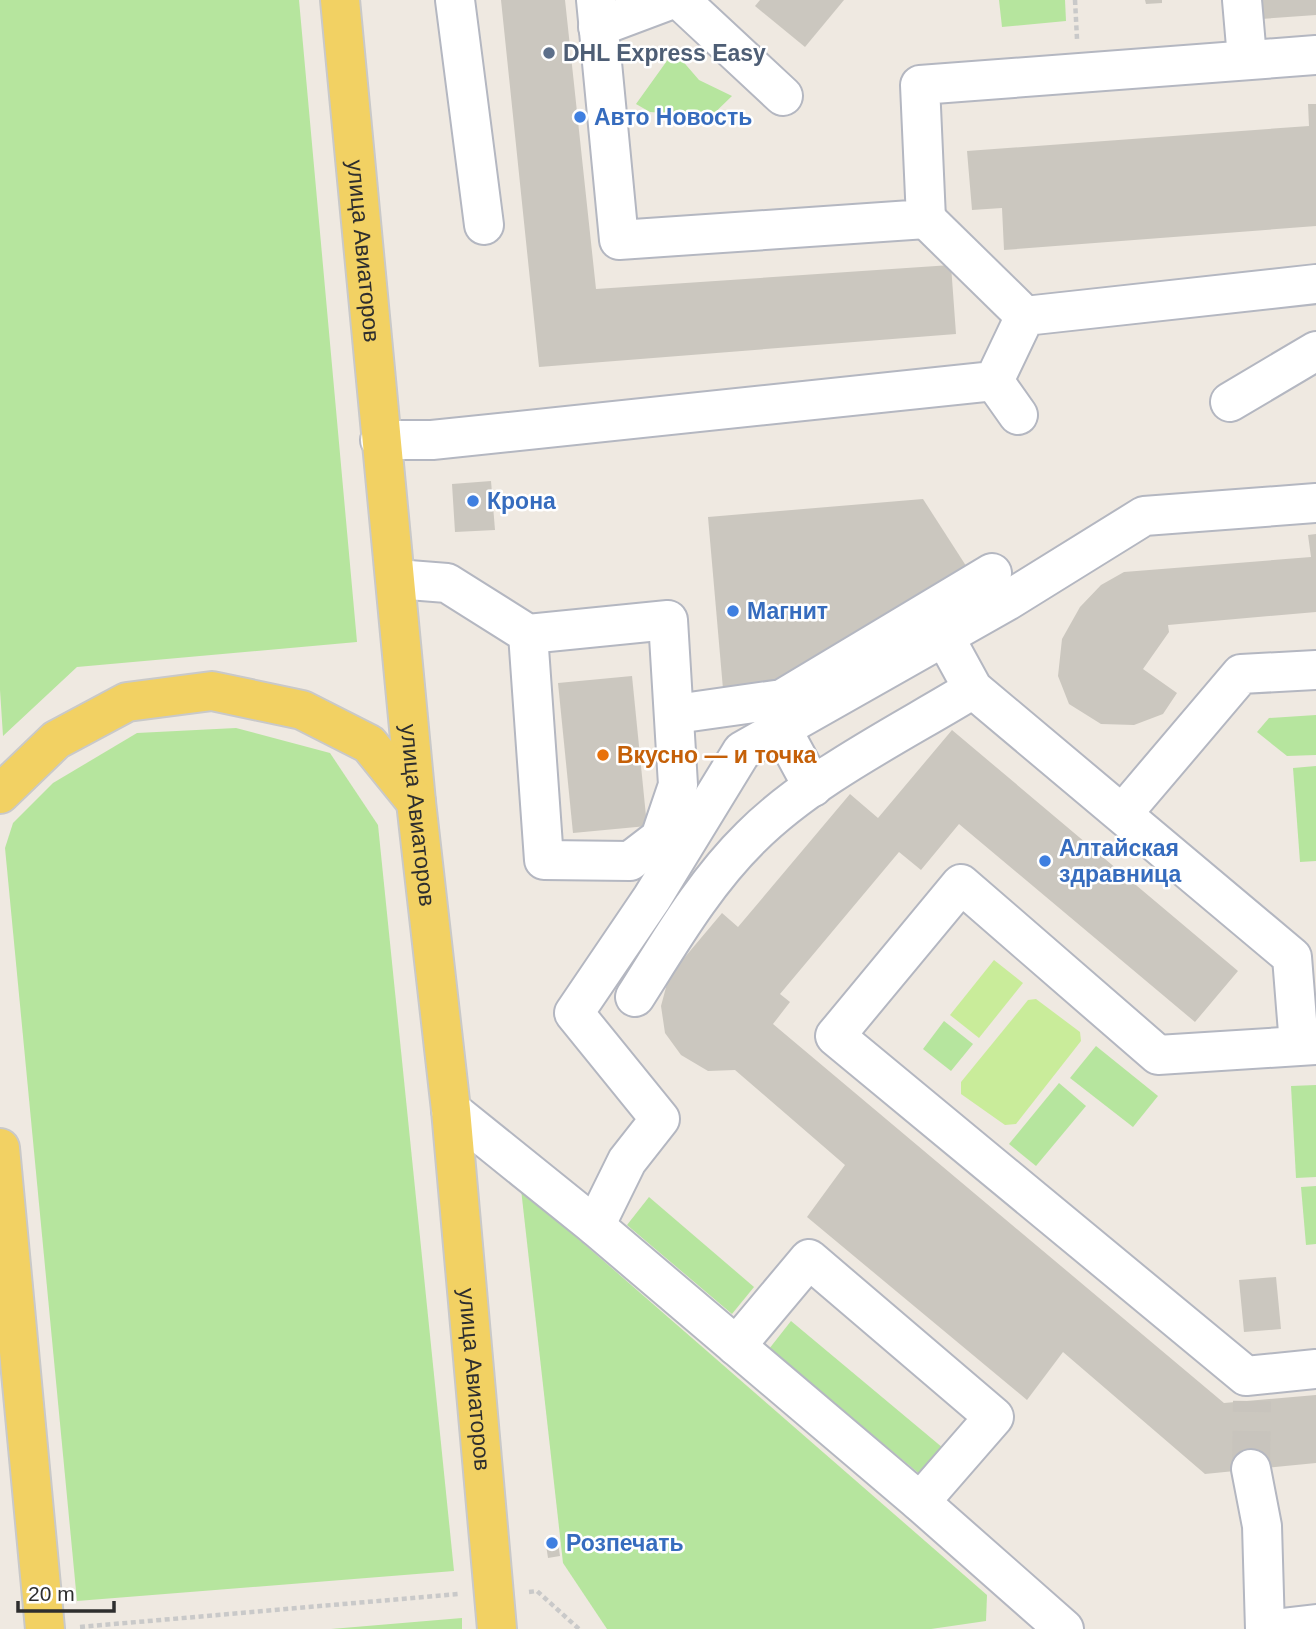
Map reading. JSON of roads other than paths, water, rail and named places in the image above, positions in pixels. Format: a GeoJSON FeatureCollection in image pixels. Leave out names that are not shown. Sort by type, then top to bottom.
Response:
{"type":"FeatureCollection","features":[{"type":"Feature","properties":{"kind":"main road","name":"улица Авиаторов"},"geometry":{"type":"LineString","coordinates":[[340,0],[416,802],[451,1110],[497,1629]]}},
{"type":"Feature","properties":{"kind":"main road"},"geometry":{"type":"LineString","coordinates":[[0,794],[56,740],[127,702],[212,691],[302,710],[369,744],[416,802]]}},
{"type":"Feature","properties":{"kind":"main road"},"geometry":{"type":"LineString","coordinates":[[0,1148],[62,1628]]}},
{"type":"Feature","properties":{"kind":"street"},"geometry":{"type":"LineString","coordinates":[[455,0],[484,225]]}},
{"type":"Feature","properties":{"kind":"street"},"geometry":{"type":"LineString","coordinates":[[670,0],[597,13],[619,240],[926,219]]}},
{"type":"Feature","properties":{"kind":"street"},"geometry":{"type":"LineString","coordinates":[[680,0],[783,96]]}},
{"type":"Feature","properties":{"kind":"street"},"geometry":{"type":"LineString","coordinates":[[1242,0],[1247,58]]}},
{"type":"Feature","properties":{"kind":"street"},"geometry":{"type":"LineString","coordinates":[[1025,316],[926,219],[920,85],[1075,75],[1247,58],[1316,55]]}},
{"type":"Feature","properties":{"kind":"street"},"geometry":{"type":"LineString","coordinates":[[1025,316],[1316,284]]}},
{"type":"Feature","properties":{"kind":"street"},"geometry":{"type":"LineString","coordinates":[[994,381],[1025,316]]}},
{"type":"Feature","properties":{"kind":"street"},"geometry":{"type":"LineString","coordinates":[[1230,402],[1316,351]]}},
{"type":"Feature","properties":{"kind":"street"},"geometry":{"type":"LineString","coordinates":[[380,440],[432,440],[994,381]]}},
{"type":"Feature","properties":{"kind":"street"},"geometry":{"type":"LineString","coordinates":[[994,381],[1018,415]]}},
{"type":"Feature","properties":{"kind":"street"},"geometry":{"type":"LineString","coordinates":[[595,1226],[627,1161],[660,1119],[573,1013],[652,898],[742,751],[1007,601],[1144,516],[1316,503]]}},
{"type":"Feature","properties":{"kind":"street"},"geometry":{"type":"LineString","coordinates":[[676,714],[782,699],[992,572]]}},
{"type":"Feature","properties":{"kind":"street"},"geometry":{"type":"LineString","coordinates":[[396,579],[447,583],[528,634],[668,620],[676,714],[678,785],[660,838],[631,861],[544,860],[528,634]]}},
{"type":"Feature","properties":{"kind":"street"},"geometry":{"type":"LineString","coordinates":[[944,636],[973,689],[1292,957],[1307,1045],[1158,1055],[961,884],[835,1036],[1249,1389],[1316,1369]]}},
{"type":"Feature","properties":{"kind":"street"},"geometry":{"type":"LineString","coordinates":[[1123,813],[1241,674],[1316,670]]}},
{"type":"Feature","properties":{"kind":"street"},"geometry":{"type":"LineString","coordinates":[[635,997],[685,917],[751,837],[813,787],[973,689]]}},
{"type":"Feature","properties":{"kind":"street"},"geometry":{"type":"LineString","coordinates":[[781,728],[813,787]]}},
{"type":"Feature","properties":{"kind":"street"},"geometry":{"type":"LineString","coordinates":[[652,898],[685,917]]}},
{"type":"Feature","properties":{"kind":"street"},"geometry":{"type":"LineString","coordinates":[[451,1110],[595,1226],[1065,1629]]}},
{"type":"Feature","properties":{"kind":"street"},"geometry":{"type":"LineString","coordinates":[[736,1346],[809,1259],[994,1417],[965,1454],[920,1502]]}},
{"type":"Feature","properties":{"kind":"street"},"geometry":{"type":"LineString","coordinates":[[1251,1469],[1262,1526],[1265,1629]]}},
{"type":"Feature","properties":{"kind":"street"},"geometry":{"type":"LineString","coordinates":[[1273,1629],[1316,1624]]}},
{"type":"Feature","properties":{"kind":"tunnel"},"geometry":{"type":"LineString","coordinates":[[1251,1469],[1252,1401]]}},
{"type":"Feature","properties":{"kind":"place","name":"DHL Express Easy"},"geometry":{"type":"Point","coordinates":[549,53]}},
{"type":"Feature","properties":{"kind":"place","name":"Авто Новость"},"geometry":{"type":"Point","coordinates":[580,117]}},
{"type":"Feature","properties":{"kind":"place","name":"Крона"},"geometry":{"type":"Point","coordinates":[473,501]}},
{"type":"Feature","properties":{"kind":"place","name":"Магнит"},"geometry":{"type":"Point","coordinates":[733,611]}},
{"type":"Feature","properties":{"kind":"place","name":"Вкусно — и точка"},"geometry":{"type":"Point","coordinates":[603,755]}},
{"type":"Feature","properties":{"kind":"place","name":"Алтайская здравница"},"geometry":{"type":"Point","coordinates":[1045,861]}},
{"type":"Feature","properties":{"kind":"place","name":"Розпечать"},"geometry":{"type":"Point","coordinates":[552,1543]}}]}
